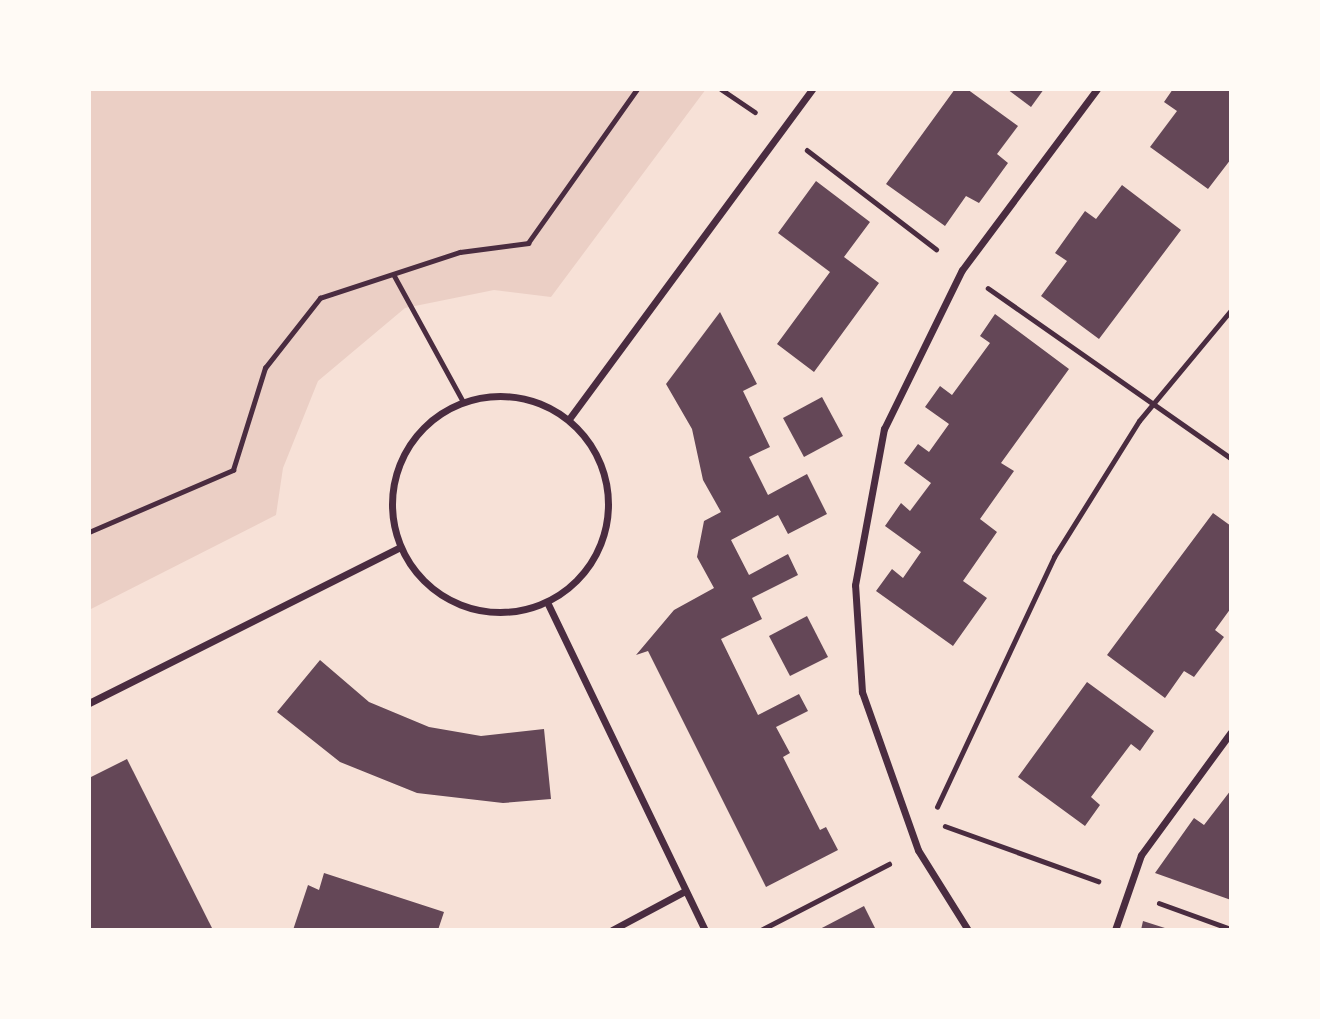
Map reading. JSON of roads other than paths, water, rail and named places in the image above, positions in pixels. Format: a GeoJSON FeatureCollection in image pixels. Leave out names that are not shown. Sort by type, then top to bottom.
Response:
{"type":"FeatureCollection","features":[{"type":"Feature","properties":{"kind":"street"},"geometry":{"type":"LineString","coordinates":[[569,419],[812,89]]}},
{"type":"Feature","properties":{"kind":"street"},"geometry":{"type":"LineString","coordinates":[[968,930],[918,850],[862,692],[855,585],[884,429],[962,270],[1097,89]]}},
{"type":"Feature","properties":{"kind":"street"},"geometry":{"type":"LineString","coordinates":[[499,395],[537,401],[569,419],[593,447],[602,469],[608,517],[598,552],[577,581],[547,602],[513,612],[478,611],[446,598],[419,576],[400,547],[392,513],[394,478],[408,445],[431,419],[463,401],[499,395]]}},
{"type":"Feature","properties":{"kind":"street"},"geometry":{"type":"LineString","coordinates":[[89,703],[400,547]]}},
{"type":"Feature","properties":{"kind":"street"},"geometry":{"type":"LineString","coordinates":[[547,602],[705,930]]}},
{"type":"Feature","properties":{"kind":"street"},"geometry":{"type":"LineString","coordinates":[[1115,930],[1141,855],[1231,732]]}},
{"type":"Feature","properties":{"kind":"street"},"geometry":{"type":"LineString","coordinates":[[612,930],[685,891]]}}]}
